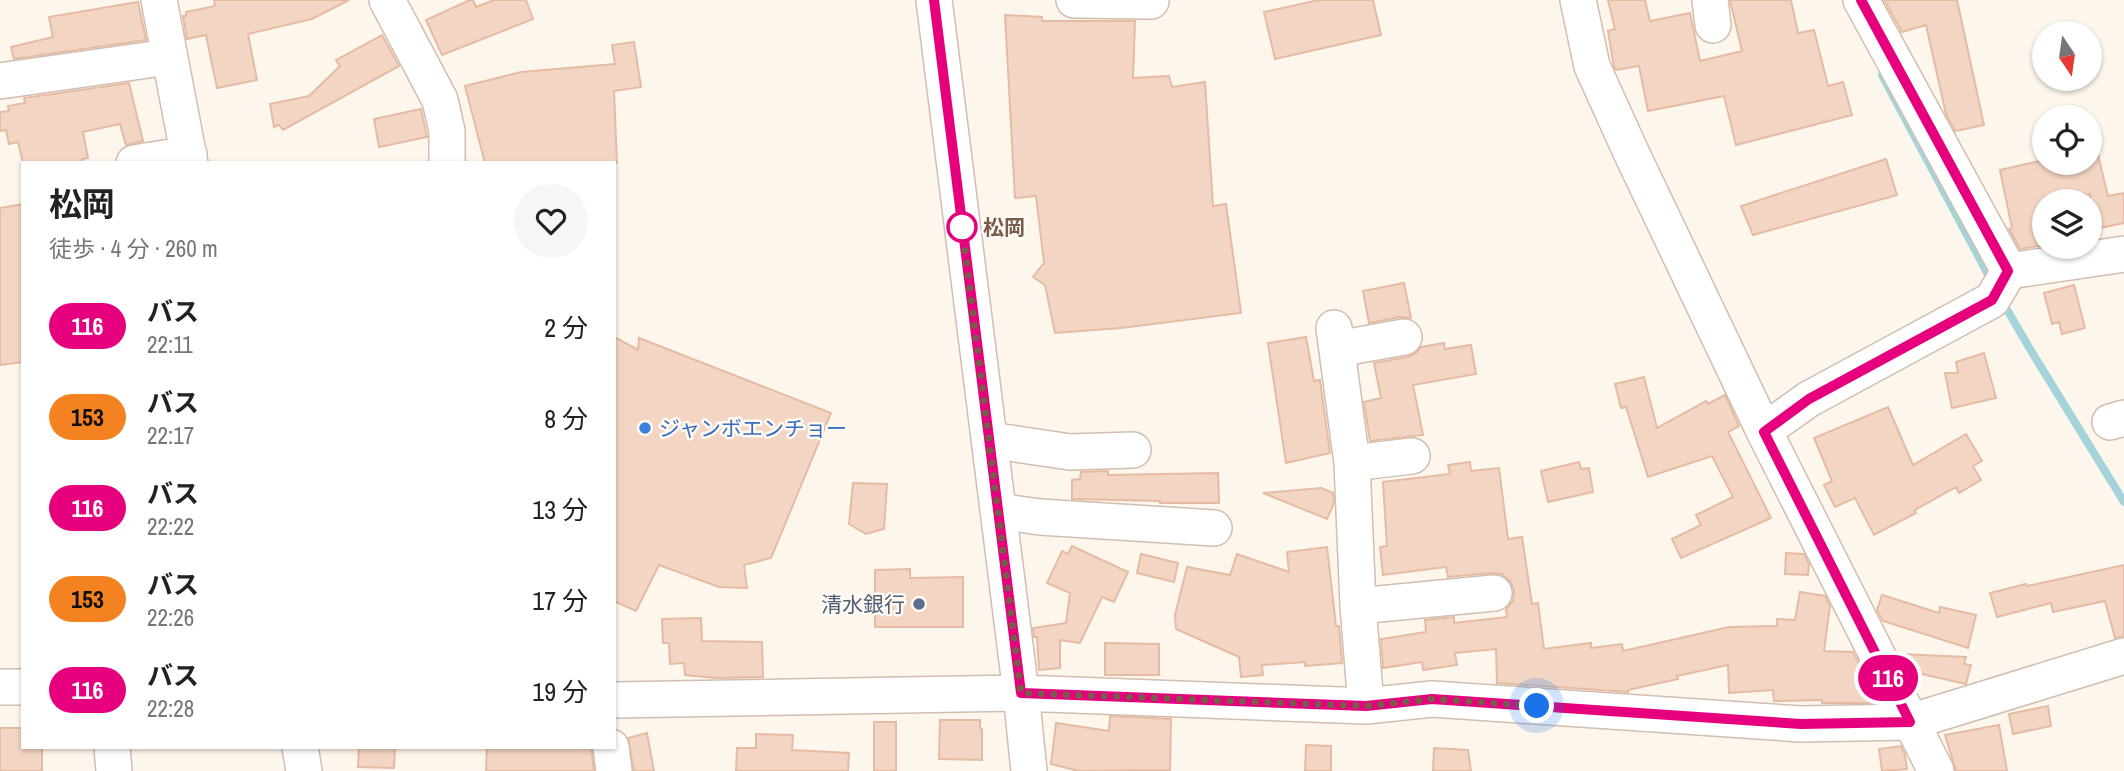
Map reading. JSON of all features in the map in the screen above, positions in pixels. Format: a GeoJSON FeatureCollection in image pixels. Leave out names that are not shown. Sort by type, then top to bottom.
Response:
{"type":"FeatureCollection","features":[{"type":"Feature","properties":{"kind":"street"},"geometry":{"type":"LineString","coordinates":[[156,161],[190,158],[159,0]]}},
{"type":"Feature","properties":{"kind":"street"},"geometry":{"type":"LineString","coordinates":[[387,0],[440,100],[447,131],[447,161]]}},
{"type":"Feature","properties":{"kind":"street"},"geometry":{"type":"LineString","coordinates":[[934,0],[1029,771]]}},
{"type":"Feature","properties":{"kind":"street"},"geometry":{"type":"LineString","coordinates":[[1074,0],[1151,1]]}},
{"type":"Feature","properties":{"kind":"street"},"geometry":{"type":"LineString","coordinates":[[1578,0],[1592,66],[1630,150],[1764,432],[1936,771]]}},
{"type":"Feature","properties":{"kind":"street"},"geometry":{"type":"LineString","coordinates":[[1861,0],[2002,282]]}},
{"type":"Feature","properties":{"kind":"street"},"geometry":{"type":"LineString","coordinates":[[0,81],[169,57]]}},
{"type":"Feature","properties":{"kind":"street"},"geometry":{"type":"LineString","coordinates":[[1764,432],[1809,399],[2002,282],[2124,254]]}},
{"type":"Feature","properties":{"kind":"street"},"geometry":{"type":"LineString","coordinates":[[1366,706],[1352,463],[1336,339],[1404,337]]}},
{"type":"Feature","properties":{"kind":"street"},"geometry":{"type":"LineString","coordinates":[[989,440],[1070,452],[1133,450]]}},
{"type":"Feature","properties":{"kind":"street"},"geometry":{"type":"LineString","coordinates":[[1352,463],[1412,456]]}},
{"type":"Feature","properties":{"kind":"street"},"geometry":{"type":"LineString","coordinates":[[998,511],[1040,517],[1214,528]]}},
{"type":"Feature","properties":{"kind":"street"},"geometry":{"type":"LineString","coordinates":[[1359,606],[1494,593]]}},
{"type":"Feature","properties":{"kind":"street"},"geometry":{"type":"LineString","coordinates":[[616,701],[1021,693],[1366,706],[1432,699],[1801,724],[1910,722],[2124,656]]}},
{"type":"Feature","properties":{"kind":"street"},"geometry":{"type":"LineString","coordinates":[[0,687],[21,687]]}},
{"type":"Feature","properties":{"kind":"street"},"geometry":{"type":"LineString","coordinates":[[112,749],[114,771]]}},
{"type":"Feature","properties":{"kind":"street"},"geometry":{"type":"LineString","coordinates":[[300,749],[304,771]]}},
{"type":"Feature","properties":{"kind":"street"},"geometry":{"type":"LineString","coordinates":[[611,749],[614,771]]}},
{"type":"Feature","properties":{"kind":"building"},"geometry":{"type":"Polygon","coordinates":[[[214,0],[349,0],[312,19],[248,34],[257,80],[217,88],[206,35],[187,39],[183,16],[186,16],[186,12],[215,6],[214,0]]]}},
{"type":"Feature","properties":{"kind":"building"},"geometry":{"type":"Polygon","coordinates":[[[473,0],[476,7],[494,0],[526,0],[533,19],[442,55],[426,20],[473,0]]]}},
{"type":"Feature","properties":{"kind":"building"},"geometry":{"type":"Polygon","coordinates":[[[1319,0],[1373,0],[1381,35],[1275,59],[1264,12],[1319,0]]]}},
{"type":"Feature","properties":{"kind":"building"},"geometry":{"type":"Polygon","coordinates":[[[1608,0],[1645,0],[1650,21],[1690,13],[1700,61],[1742,51],[1730,0],[1791,0],[1798,33],[1814,30],[1828,86],[1843,82],[1852,115],[1736,145],[1724,96],[1648,111],[1639,66],[1616,70],[1614,67],[1608,31],[1615,29],[1608,0]]]}},
{"type":"Feature","properties":{"kind":"building"},"geometry":{"type":"Polygon","coordinates":[[[1884,0],[1957,0],[1984,125],[1955,131],[1946,114],[1926,25],[1902,32],[1884,0]]]}},
{"type":"Feature","properties":{"kind":"building"},"geometry":{"type":"Polygon","coordinates":[[[138,2],[146,40],[14,59],[11,47],[53,37],[49,17],[138,2]]]}},
{"type":"Feature","properties":{"kind":"building"},"geometry":{"type":"Polygon","coordinates":[[[1005,15],[1042,17],[1042,21],[1135,21],[1133,78],[1169,76],[1172,87],[1205,82],[1213,206],[1226,204],[1241,313],[1055,333],[1045,285],[1033,277],[1044,263],[1036,196],[1015,198],[1005,15]]]}},
{"type":"Feature","properties":{"kind":"building"},"geometry":{"type":"Polygon","coordinates":[[[382,35],[399,66],[283,130],[279,125],[274,127],[270,104],[309,96],[340,66],[336,60],[382,35]]]}},
{"type":"Feature","properties":{"kind":"building"},"geometry":{"type":"Polygon","coordinates":[[[634,42],[641,87],[614,91],[617,163],[484,161],[465,86],[521,72],[615,64],[612,45],[634,42]]]}},
{"type":"Feature","properties":{"kind":"building"},"geometry":{"type":"Polygon","coordinates":[[[129,83],[143,141],[126,145],[120,124],[83,132],[88,158],[82,161],[23,161],[18,142],[9,144],[6,130],[0,131],[0,112],[9,111],[8,106],[25,103],[24,98],[129,83]]]}},
{"type":"Feature","properties":{"kind":"building"},"geometry":{"type":"Polygon","coordinates":[[[421,109],[427,137],[379,147],[374,119],[421,109]]]}},
{"type":"Feature","properties":{"kind":"building"},"geometry":{"type":"Polygon","coordinates":[[[1886,159],[1897,195],[1753,235],[1741,206],[1886,159]]]}},
{"type":"Feature","properties":{"kind":"building"},"geometry":{"type":"Polygon","coordinates":[[[2032,163],[2032,175],[2102,175],[2102,171],[2108,196],[2124,193],[2124,223],[2102,228],[2102,189],[2032,189],[2032,247],[2020,249],[2009,229],[2012,228],[2000,170],[2032,163]]]}},
{"type":"Feature","properties":{"kind":"building"},"geometry":{"type":"Polygon","coordinates":[[[21,204],[21,362],[0,365],[0,208],[21,204]]]}},
{"type":"Feature","properties":{"kind":"building"},"geometry":{"type":"Polygon","coordinates":[[[1404,283],[1411,318],[1400,317],[1369,323],[1363,291],[1404,283]]]}},
{"type":"Feature","properties":{"kind":"building"},"geometry":{"type":"Polygon","coordinates":[[[2074,285],[2085,328],[2062,334],[2059,322],[2052,324],[2044,293],[2074,285]]]}},
{"type":"Feature","properties":{"kind":"building"},"geometry":{"type":"Polygon","coordinates":[[[1306,337],[1314,381],[1320,380],[1330,453],[1286,463],[1268,343],[1306,337]]]}},
{"type":"Feature","properties":{"kind":"building"},"geometry":{"type":"Polygon","coordinates":[[[616,338],[638,350],[639,338],[831,413],[771,558],[744,565],[747,588],[719,587],[659,565],[636,611],[616,602],[616,338]]]}},
{"type":"Feature","properties":{"kind":"building"},"geometry":{"type":"Polygon","coordinates":[[[1444,343],[1445,349],[1471,345],[1476,374],[1413,385],[1423,435],[1370,441],[1364,402],[1381,398],[1374,363],[1408,357],[1421,347],[1444,343]]]}},
{"type":"Feature","properties":{"kind":"building"},"geometry":{"type":"Polygon","coordinates":[[[1984,353],[1996,398],[1952,408],[1945,373],[1958,373],[1956,362],[1984,353]]]}},
{"type":"Feature","properties":{"kind":"building"},"geometry":{"type":"Polygon","coordinates":[[[1644,377],[1657,428],[1706,401],[1708,404],[1725,395],[1739,426],[1728,432],[1771,518],[1681,558],[1672,539],[1701,525],[1696,515],[1733,497],[1712,456],[1648,477],[1626,407],[1621,408],[1615,384],[1644,377]]]}},
{"type":"Feature","properties":{"kind":"building"},"geometry":{"type":"Polygon","coordinates":[[[1888,407],[1913,465],[1966,434],[1982,461],[1973,466],[1981,480],[1959,493],[1956,487],[1915,510],[1916,513],[1874,535],[1855,498],[1835,507],[1824,485],[1832,481],[1814,438],[1888,407]]]}},
{"type":"Feature","properties":{"kind":"building"},"geometry":{"type":"Polygon","coordinates":[[[1470,462],[1471,471],[1499,468],[1508,539],[1522,537],[1532,604],[1538,603],[1544,649],[1591,643],[1591,648],[1622,644],[1623,651],[1729,627],[1777,626],[1777,619],[1795,620],[1800,592],[1825,596],[1830,606],[1824,651],[1853,652],[1875,695],[1875,703],[1774,701],[1773,690],[1729,693],[1728,665],[1677,676],[1678,679],[1628,692],[1497,683],[1496,649],[1455,653],[1457,665],[1423,670],[1422,662],[1383,668],[1381,639],[1426,632],[1425,620],[1454,617],[1454,623],[1507,617],[1506,609],[1513,601],[1514,590],[1510,581],[1502,574],[1448,577],[1446,567],[1383,575],[1380,547],[1387,546],[1383,482],[1450,474],[1448,465],[1470,462]]]}},
{"type":"Feature","properties":{"kind":"building"},"geometry":{"type":"Polygon","coordinates":[[[1579,462],[1581,469],[1589,468],[1593,492],[1548,502],[1541,471],[1579,462]]]}},
{"type":"Feature","properties":{"kind":"building"},"geometry":{"type":"Polygon","coordinates":[[[1108,471],[1108,475],[1218,473],[1219,503],[1072,499],[1072,480],[1080,479],[1081,472],[1108,471]]]}},
{"type":"Feature","properties":{"kind":"building"},"geometry":{"type":"Polygon","coordinates":[[[853,483],[887,484],[884,529],[866,534],[849,524],[853,483]]]}},
{"type":"Feature","properties":{"kind":"building"},"geometry":{"type":"Polygon","coordinates":[[[1321,488],[1333,493],[1334,503],[1327,519],[1263,493],[1321,488]]]}},
{"type":"Feature","properties":{"kind":"building"},"geometry":{"type":"Polygon","coordinates":[[[1072,546],[1128,572],[1114,602],[1102,597],[1080,643],[1060,640],[1060,668],[1039,670],[1037,637],[1034,637],[1033,628],[1066,623],[1070,593],[1047,583],[1062,551],[1068,554],[1072,546]]]}},
{"type":"Feature","properties":{"kind":"building"},"geometry":{"type":"Polygon","coordinates":[[[1327,547],[1342,663],[1262,665],[1263,675],[1241,677],[1239,657],[1176,629],[1175,615],[1187,567],[1230,575],[1237,554],[1289,572],[1287,552],[1327,547]]]}},
{"type":"Feature","properties":{"kind":"building"},"geometry":{"type":"Polygon","coordinates":[[[1786,553],[1804,554],[1809,564],[1808,575],[1785,574],[1786,553]]]}},
{"type":"Feature","properties":{"kind":"building"},"geometry":{"type":"Polygon","coordinates":[[[1141,554],[1178,563],[1174,582],[1137,573],[1141,554]]]}},
{"type":"Feature","properties":{"kind":"building"},"geometry":{"type":"Polygon","coordinates":[[[2124,565],[2124,636],[2115,638],[2105,601],[2053,612],[2051,603],[1997,617],[1990,593],[2124,565]]]}},
{"type":"Feature","properties":{"kind":"building"},"geometry":{"type":"Polygon","coordinates":[[[910,569],[910,578],[963,577],[963,627],[875,627],[875,570],[910,569]]]}},
{"type":"Feature","properties":{"kind":"building"},"geometry":{"type":"Polygon","coordinates":[[[1882,595],[1939,613],[1940,607],[1976,615],[1968,648],[1883,621],[1877,610],[1882,595]]]}},
{"type":"Feature","properties":{"kind":"building"},"geometry":{"type":"Polygon","coordinates":[[[701,618],[702,641],[762,642],[763,677],[716,678],[685,675],[684,663],[670,664],[669,643],[663,643],[662,619],[701,618]]]}},
{"type":"Feature","properties":{"kind":"building"},"geometry":{"type":"Polygon","coordinates":[[[1105,643],[1159,644],[1159,675],[1105,675],[1105,643]]]}},
{"type":"Feature","properties":{"kind":"building"},"geometry":{"type":"Polygon","coordinates":[[[1900,654],[1966,657],[1964,664],[1971,665],[1966,684],[1908,671],[1900,654]]]}},
{"type":"Feature","properties":{"kind":"building"},"geometry":{"type":"Polygon","coordinates":[[[2048,706],[2051,726],[2013,734],[2009,714],[2048,706]]]}},
{"type":"Feature","properties":{"kind":"building"},"geometry":{"type":"Polygon","coordinates":[[[1110,716],[1171,719],[1170,770],[1079,771],[1051,764],[1056,723],[1109,731],[1110,716]]]}},
{"type":"Feature","properties":{"kind":"building"},"geometry":{"type":"Polygon","coordinates":[[[940,720],[980,720],[982,760],[939,759],[940,720]]]}},
{"type":"Feature","properties":{"kind":"building"},"geometry":{"type":"Polygon","coordinates":[[[874,722],[896,722],[896,771],[874,771],[874,722]]]}},
{"type":"Feature","properties":{"kind":"building"},"geometry":{"type":"Polygon","coordinates":[[[1999,725],[2007,771],[1956,771],[1945,735],[1999,725]]]}},
{"type":"Feature","properties":{"kind":"building"},"geometry":{"type":"Polygon","coordinates":[[[0,728],[21,728],[21,749],[42,749],[42,771],[0,771],[0,728]]]}},
{"type":"Feature","properties":{"kind":"building"},"geometry":{"type":"Polygon","coordinates":[[[647,733],[654,771],[634,771],[628,738],[647,733]]]}},
{"type":"Feature","properties":{"kind":"building"},"geometry":{"type":"Polygon","coordinates":[[[756,734],[793,735],[792,750],[849,753],[848,771],[736,771],[737,748],[756,748],[756,734]]]}},
{"type":"Feature","properties":{"kind":"building"},"geometry":{"type":"Polygon","coordinates":[[[1306,745],[1331,746],[1331,771],[1305,771],[1306,745]]]}},
{"type":"Feature","properties":{"kind":"building"},"geometry":{"type":"Polygon","coordinates":[[[1901,746],[1907,769],[1882,771],[1879,749],[1901,746]]]}},
{"type":"Feature","properties":{"kind":"building"},"geometry":{"type":"Polygon","coordinates":[[[1434,748],[1468,750],[1471,771],[1433,771],[1434,748]]]}},
{"type":"Feature","properties":{"kind":"building"},"geometry":{"type":"Polygon","coordinates":[[[359,749],[395,749],[394,768],[358,767],[359,749]]]}},
{"type":"Feature","properties":{"kind":"building"},"geometry":{"type":"Polygon","coordinates":[[[487,749],[591,749],[594,771],[486,771],[487,749]]]}},
{"type":"Feature","properties":{"kind":"waterway"},"geometry":{"type":"LineString","coordinates":[[1882,75],[1991,280]]}},
{"type":"Feature","properties":{"kind":"waterway"},"geometry":{"type":"LineString","coordinates":[[2002,301],[2124,502]]}},
{"type":"Feature","properties":{"kind":"bus line","name":"116"},"geometry":{"type":"LineString","coordinates":[[934,0],[1021,693],[1366,706],[1432,699],[1801,724],[1910,722],[1764,432],[1809,399],[1992,300],[2008,271],[1861,0]]}},
{"type":"Feature","properties":{"kind":"place","name":"松岡"},"geometry":{"type":"Point","coordinates":[962,227]}},
{"type":"Feature","properties":{"kind":"place","name":"ジャンボエンチョー"},"geometry":{"type":"Point","coordinates":[645,428]}},
{"type":"Feature","properties":{"kind":"place","name":"清水銀行"},"geometry":{"type":"Point","coordinates":[919,604]}},
{"type":"Feature","properties":{"kind":"route"},"geometry":{"type":"LineString","coordinates":[[962,227],[961,220],[1021,693],[1366,706],[1432,699],[1537,706]]}}]}
